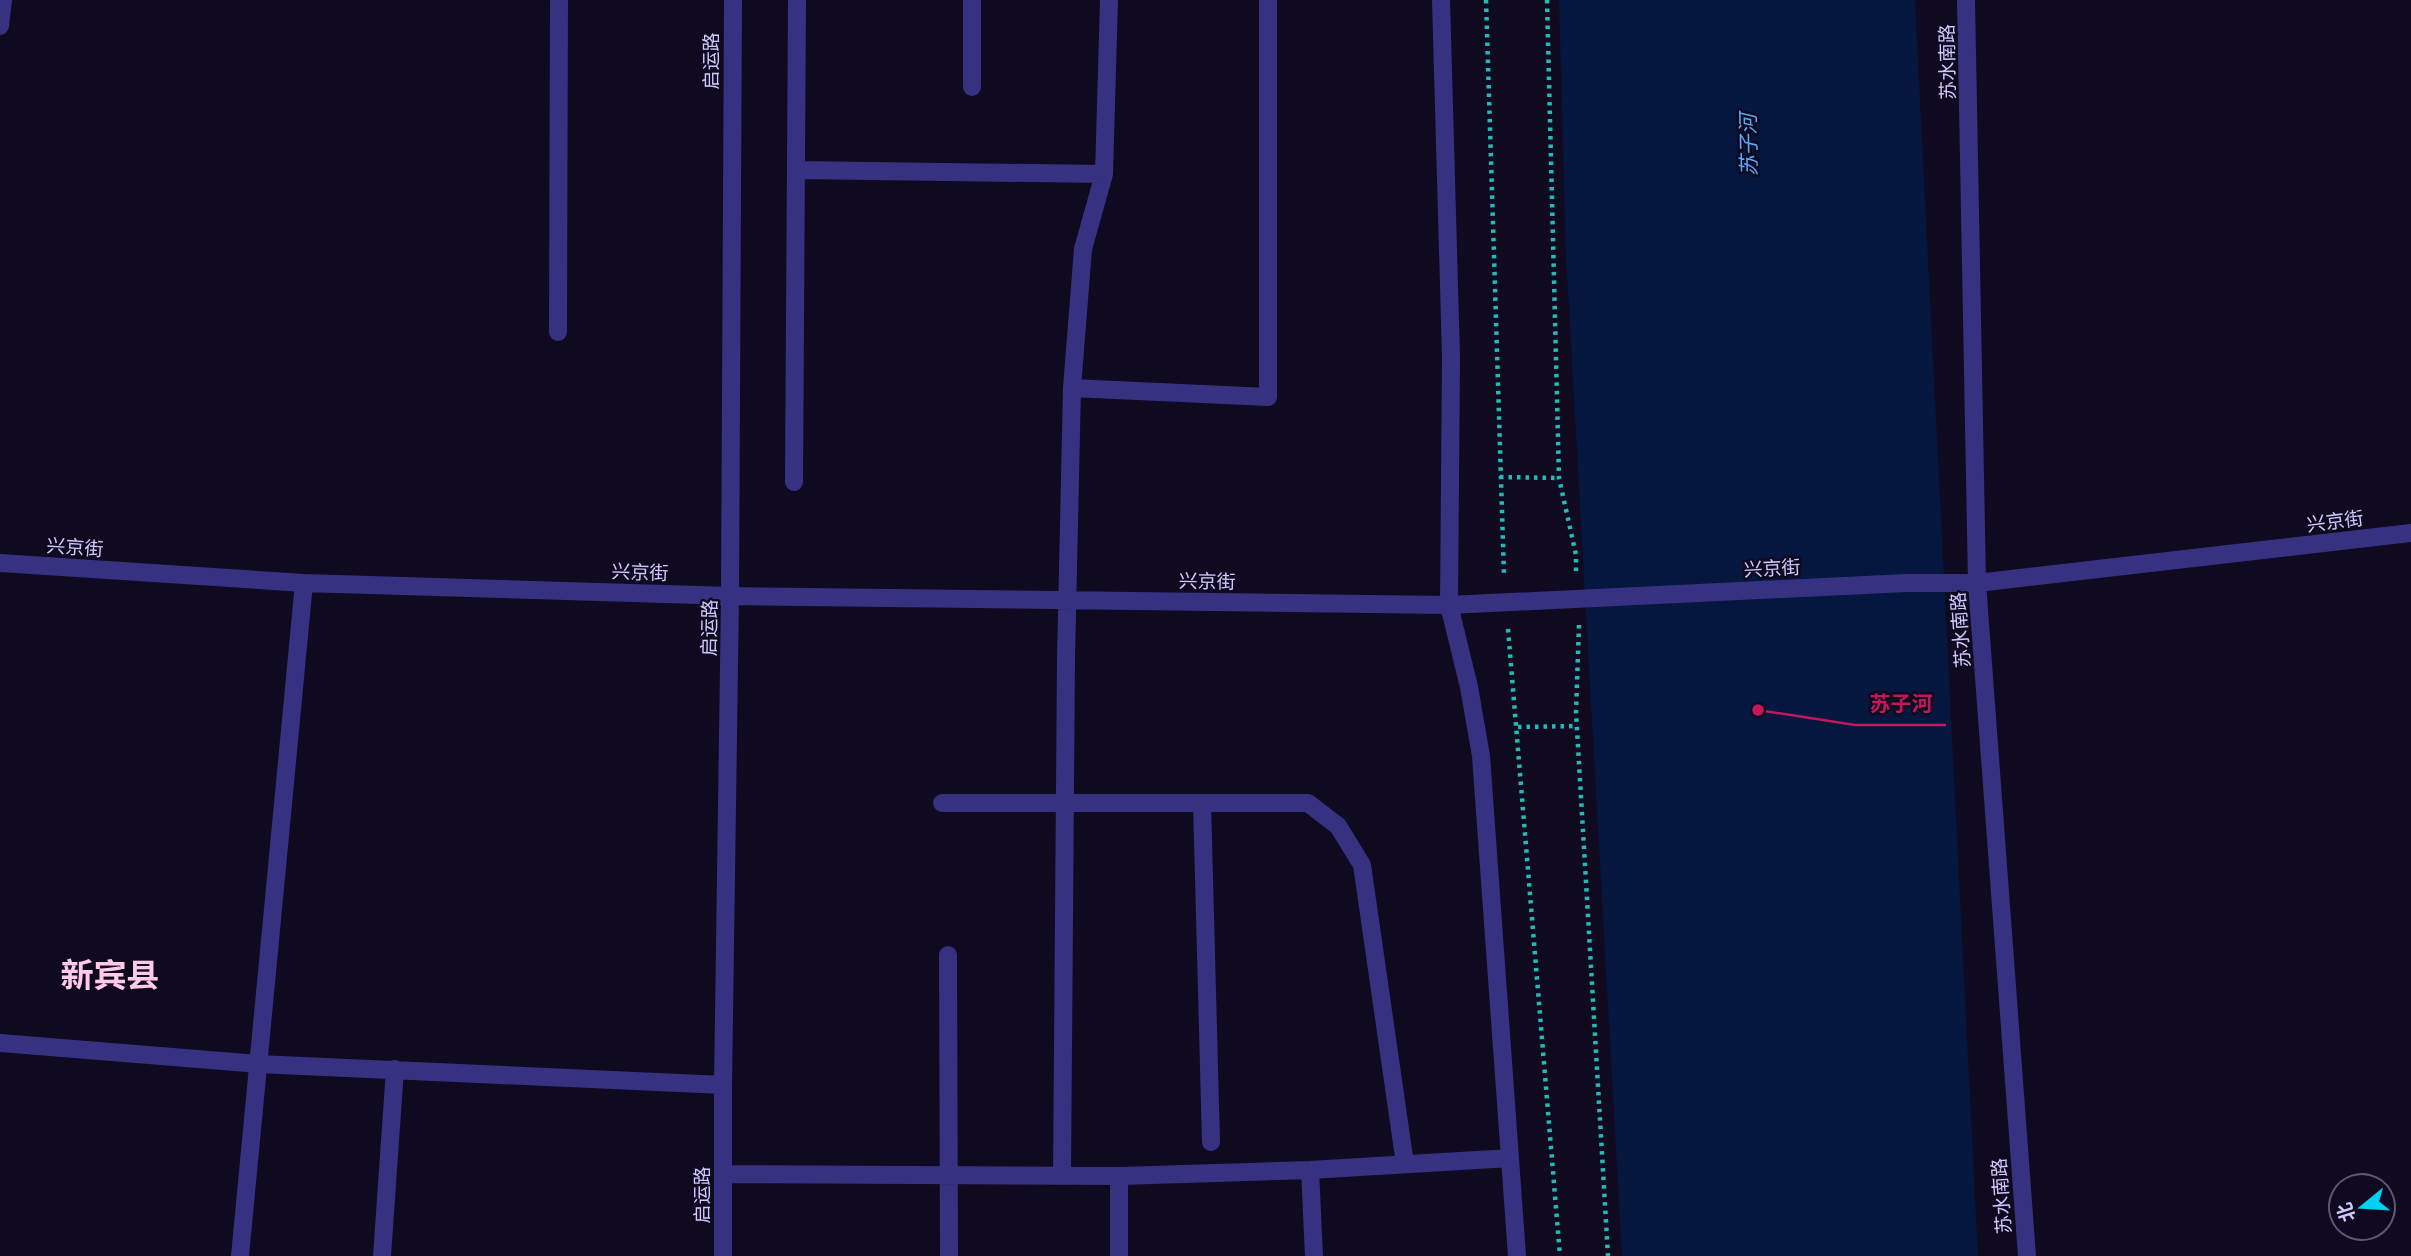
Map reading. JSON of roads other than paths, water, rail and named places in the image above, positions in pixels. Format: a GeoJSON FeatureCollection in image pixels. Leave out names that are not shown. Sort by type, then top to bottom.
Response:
{"type":"FeatureCollection","features":[{"type":"Feature","properties":{"kind":"street"},"geometry":{"type":"LineString","coordinates":[[0,26],[3,0]]}},
{"type":"Feature","properties":{"kind":"street"},"geometry":{"type":"LineString","coordinates":[[558,332],[559,0]]}},
{"type":"Feature","properties":{"kind":"street","name":"启运路"},"geometry":{"type":"LineString","coordinates":[[723,1256],[733,0]]}},
{"type":"Feature","properties":{"kind":"street"},"geometry":{"type":"LineString","coordinates":[[794,482],[797,0]]}},
{"type":"Feature","properties":{"kind":"street"},"geometry":{"type":"LineString","coordinates":[[972,0],[972,87]]}},
{"type":"Feature","properties":{"kind":"street"},"geometry":{"type":"LineString","coordinates":[[1062,1176],[1072,388],[1083,249],[1104,174],[1110,0]]}},
{"type":"Feature","properties":{"kind":"street"},"geometry":{"type":"LineString","coordinates":[[1072,388],[1268,397],[1268,0]]}},
{"type":"Feature","properties":{"kind":"street"},"geometry":{"type":"LineString","coordinates":[[1441,0],[1451,357],[1449,605],[1469,687],[1481,757],[1517,1256]]}},
{"type":"Feature","properties":{"kind":"street","name":"苏水南路"},"geometry":{"type":"LineString","coordinates":[[1966,0],[1977,583],[2027,1256]]}},
{"type":"Feature","properties":{"kind":"street"},"geometry":{"type":"LineString","coordinates":[[796,170],[1104,174]]}},
{"type":"Feature","properties":{"kind":"street","name":"兴京街"},"geometry":{"type":"LineString","coordinates":[[0,563],[304,583],[730,596],[1449,605],[1906,583],[1977,583],[2411,533]]}},
{"type":"Feature","properties":{"kind":"street"},"geometry":{"type":"LineString","coordinates":[[240,1256],[304,583]]}},
{"type":"Feature","properties":{"kind":"street"},"geometry":{"type":"LineString","coordinates":[[942,803],[1308,803],[1338,826],[1362,864],[1405,1164]]}},
{"type":"Feature","properties":{"kind":"street"},"geometry":{"type":"LineString","coordinates":[[1202,803],[1211,1142]]}},
{"type":"Feature","properties":{"kind":"street"},"geometry":{"type":"LineString","coordinates":[[948,956],[948,1256]]}},
{"type":"Feature","properties":{"kind":"street"},"geometry":{"type":"LineString","coordinates":[[0,1043],[258,1064],[723,1085]]}},
{"type":"Feature","properties":{"kind":"street"},"geometry":{"type":"LineString","coordinates":[[382,1256],[395,1069]]}},
{"type":"Feature","properties":{"kind":"street"},"geometry":{"type":"LineString","coordinates":[[723,1174],[1119,1176],[1310,1170],[1510,1158]]}},
{"type":"Feature","properties":{"kind":"street"},"geometry":{"type":"LineString","coordinates":[[1310,1170],[1314,1256]]}},
{"type":"Feature","properties":{"kind":"street"},"geometry":{"type":"LineString","coordinates":[[1119,1176],[1119,1256]]}},
{"type":"Feature","properties":{"kind":"water"},"geometry":{"type":"Polygon","coordinates":[[[1559,0],[1915,0],[1978,1256],[1622,1256],[1566,256],[1559,0]]]}},
{"type":"Feature","properties":{"kind":"place","name":"苏子河"},"geometry":{"type":"Point","coordinates":[1758,710]}},
{"type":"Feature","properties":{"kind":"district","name":"新宾县"},"geometry":{"type":"Point","coordinates":[110,975]}}]}
